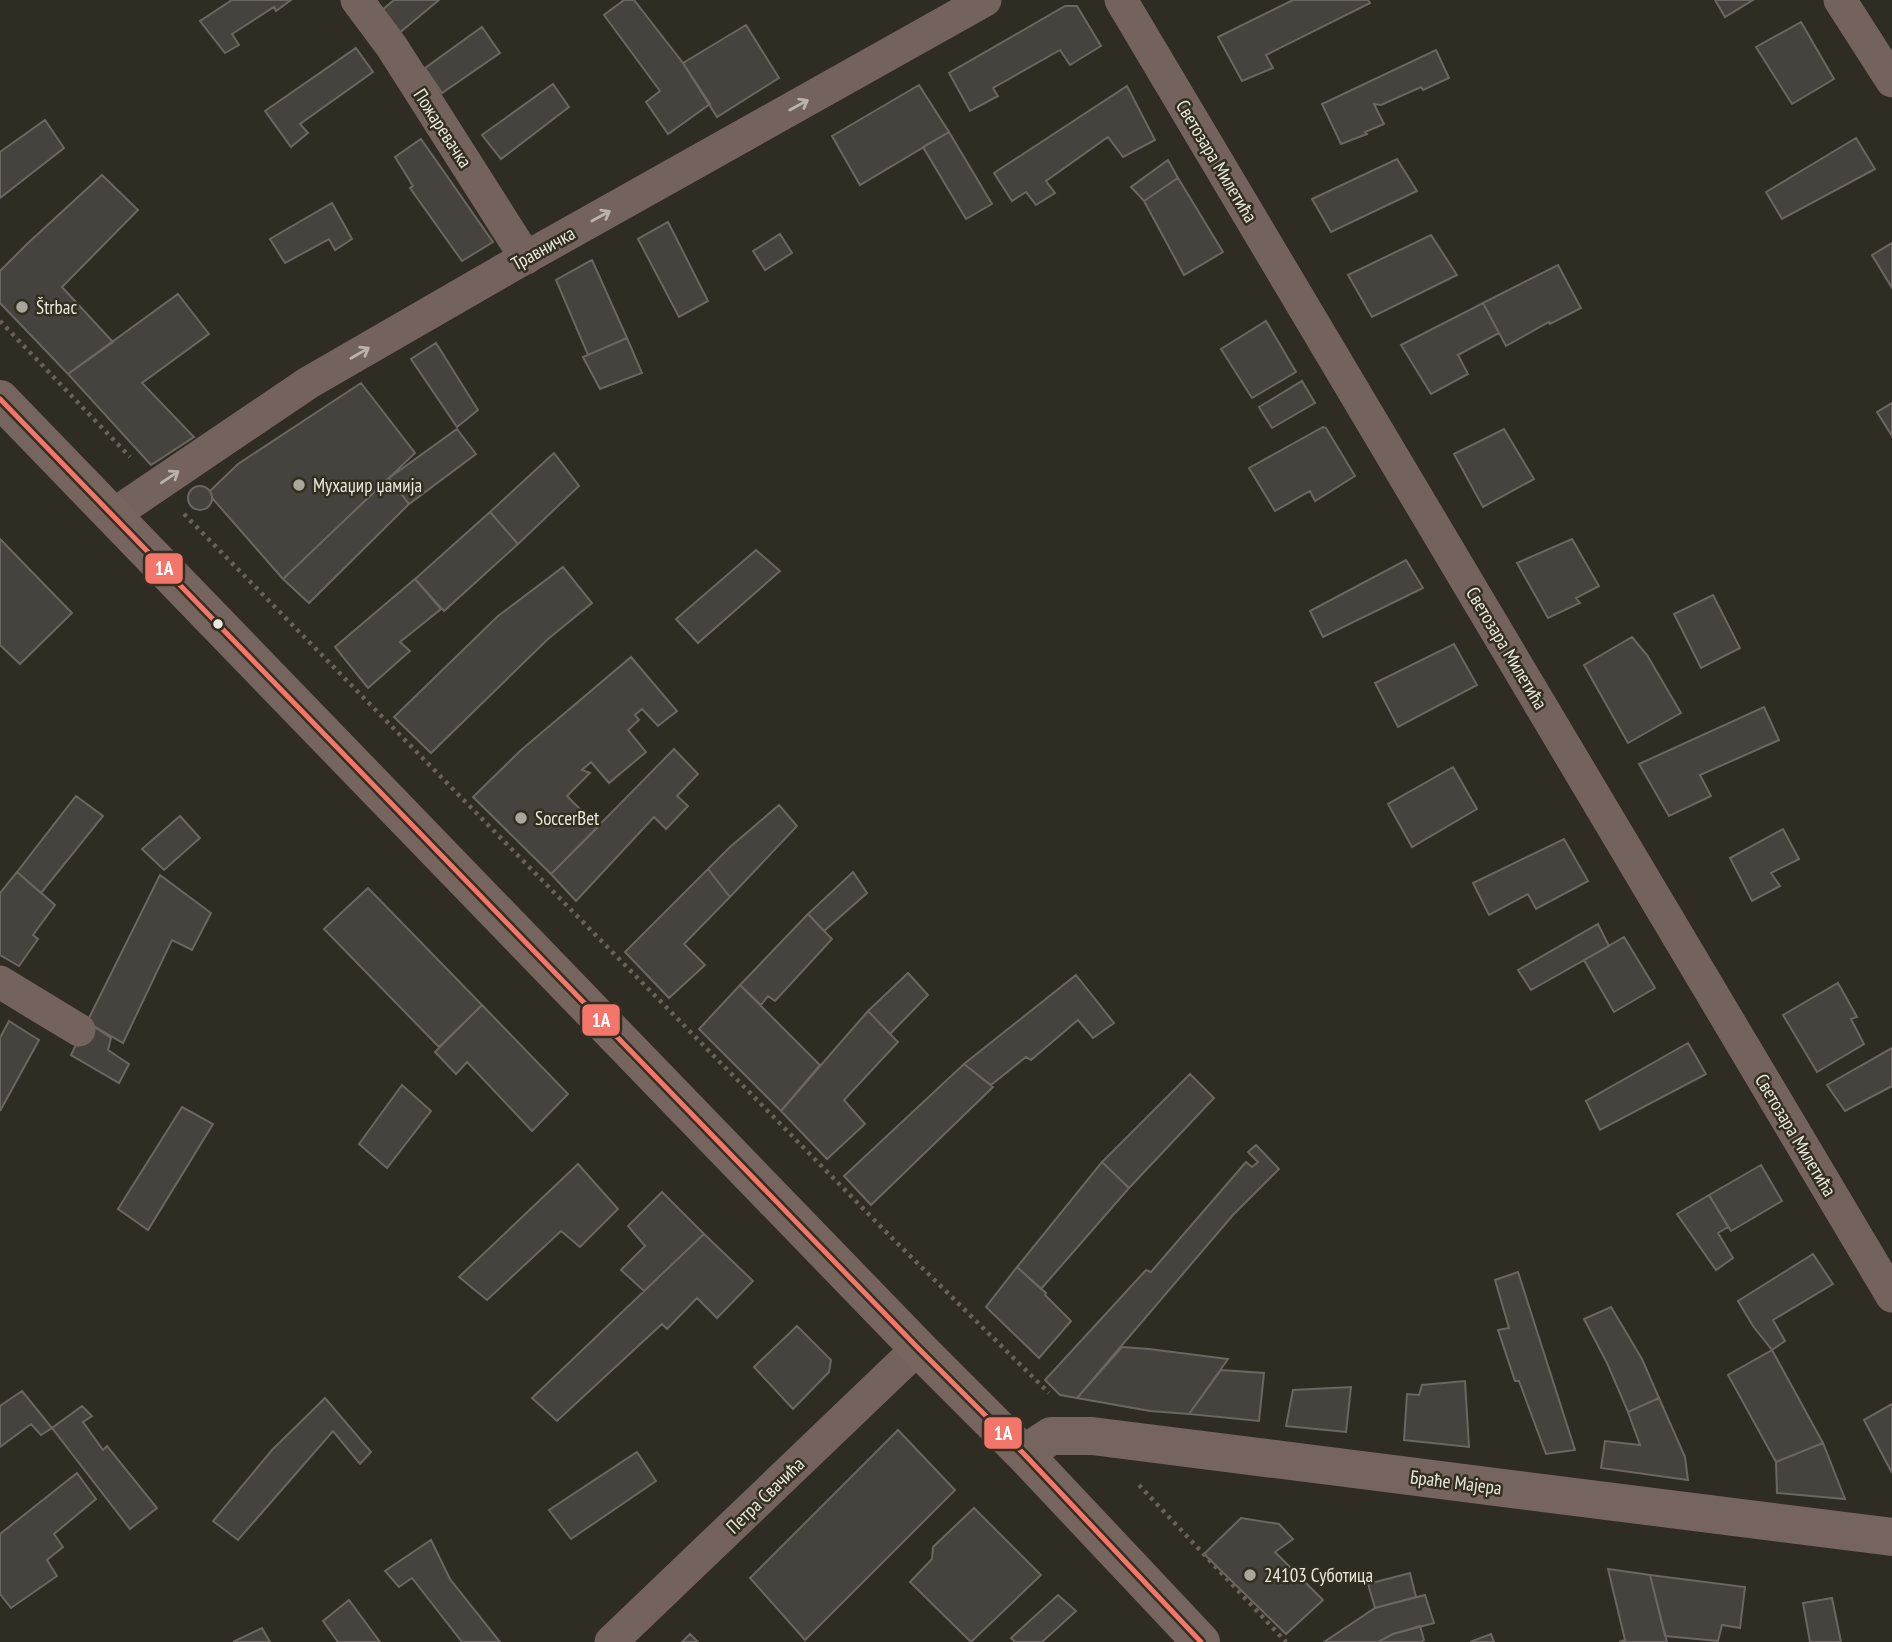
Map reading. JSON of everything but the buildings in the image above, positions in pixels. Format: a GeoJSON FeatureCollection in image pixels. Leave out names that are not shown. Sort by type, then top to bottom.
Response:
{"type":"FeatureCollection","features":[{"type":"Feature","properties":{"kind":"main road"},"geometry":{"type":"LineString","coordinates":[[0,399],[918,1348],[1024,1454],[1201,1642]]}},
{"type":"Feature","properties":{"kind":"main road","name":"Браће Мајера"},"geometry":{"type":"LineString","coordinates":[[1024,1454],[1051,1436],[1092,1436],[1892,1537]]}},
{"type":"Feature","properties":{"kind":"street","name":"Пожаревачка"},"geometry":{"type":"LineString","coordinates":[[357,0],[392,47],[526,258]]}},
{"type":"Feature","properties":{"kind":"street","name":"Травничка"},"geometry":{"type":"LineString","coordinates":[[113,515],[308,383],[985,0]]}},
{"type":"Feature","properties":{"kind":"street","name":"Светозара Милетића"},"geometry":{"type":"LineString","coordinates":[[1121,0],[1892,1296]]}},
{"type":"Feature","properties":{"kind":"street"},"geometry":{"type":"LineString","coordinates":[[1840,0],[1892,81]]}},
{"type":"Feature","properties":{"kind":"street"},"geometry":{"type":"LineString","coordinates":[[0,982],[79,1030]]}},
{"type":"Feature","properties":{"kind":"street","name":"Петра Свачића"},"geometry":{"type":"LineString","coordinates":[[611,1642],[918,1348]]}},
{"type":"Feature","properties":{"kind":"path"},"geometry":{"type":"LineString","coordinates":[[0,321],[890,1237]]}},
{"type":"Feature","properties":{"kind":"transit line","name":"1A"},"geometry":{"type":"LineString","coordinates":[[0,399],[918,1348],[1024,1454],[1201,1642]]}},
{"type":"Feature","properties":{"kind":"place","name":"Štrbac"},"geometry":{"type":"Point","coordinates":[22,307]}},
{"type":"Feature","properties":{"kind":"place","name":"Мухаџир џамија"},"geometry":{"type":"Point","coordinates":[299,485]}},
{"type":"Feature","properties":{"kind":"place","name":"SoccerBet"},"geometry":{"type":"Point","coordinates":[521,818]}},
{"type":"Feature","properties":{"kind":"place","name":"24103 Суботица"},"geometry":{"type":"Point","coordinates":[1250,1575]}}]}
